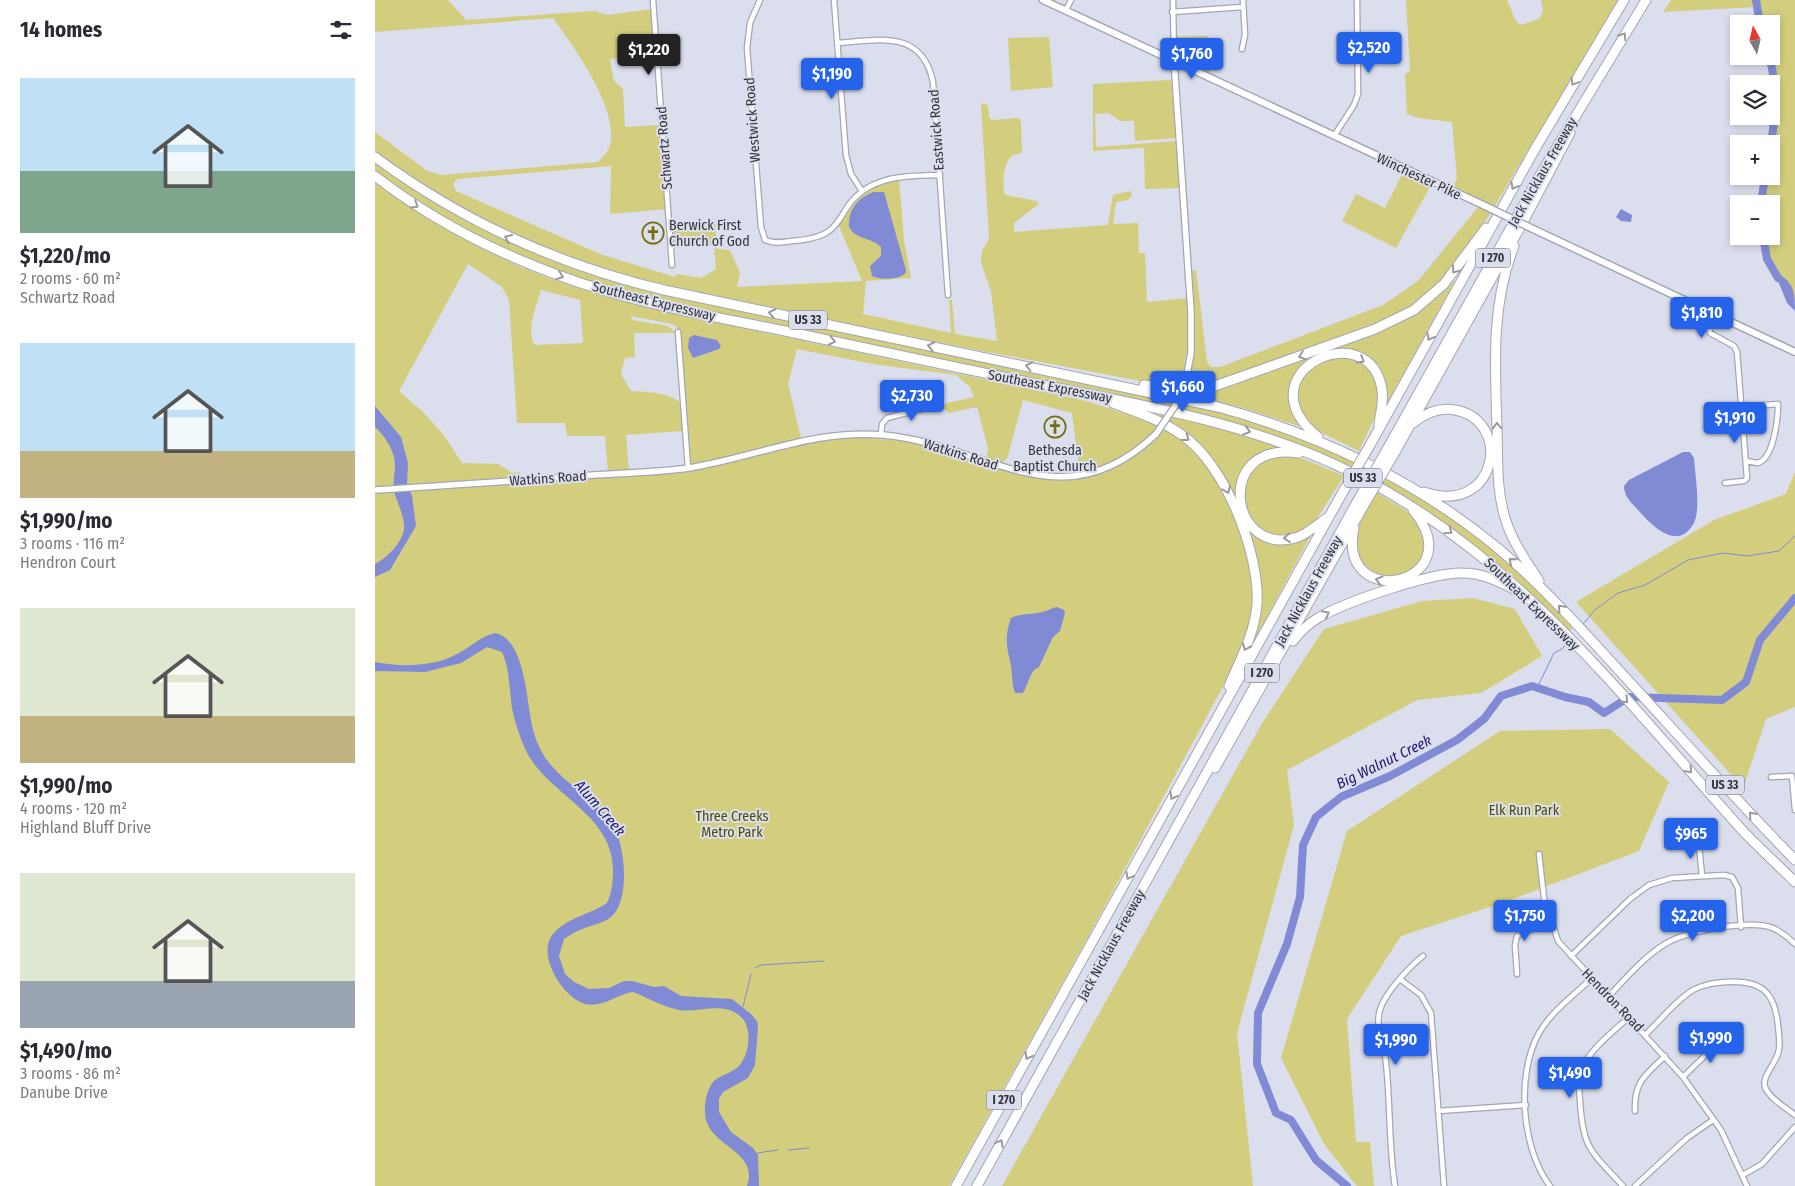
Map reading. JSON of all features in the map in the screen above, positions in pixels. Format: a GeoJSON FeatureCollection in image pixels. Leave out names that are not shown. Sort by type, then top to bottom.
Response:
{"type":"FeatureCollection","features":[{"type":"Feature","properties":{"kind":"highway","name":"Jack Nicklaus Freeway"},"geometry":{"type":"LineString","coordinates":[[956,1186],[1496,217],[1573,83],[1625,0]]}},
{"type":"Feature","properties":{"kind":"highway","name":"Jack Nicklaus Freeway"},"geometry":{"type":"LineString","coordinates":[[1392,449],[1543,170],[1600,73],[1646,0]]}},
{"type":"Feature","properties":{"kind":"highway"},"geometry":{"type":"LineString","coordinates":[[1408,504],[1426,529],[1429,550],[1420,568],[1399,581],[1376,579],[1365,573],[1357,564],[1353,552],[1352,537],[1361,503],[1392,449],[1409,427],[1522,224],[1600,73]]}},
{"type":"Feature","properties":{"kind":"highway","name":"Southeast Expressway"},"geometry":{"type":"LineString","coordinates":[[375,157],[420,189],[485,227],[540,252],[589,270],[664,290],[1077,376],[1233,411],[1285,427],[1342,451],[1411,488],[1490,542],[1548,594],[1795,860]]}},
{"type":"Feature","properties":{"kind":"highway","name":"Southeast Expressway"},"geometry":{"type":"LineString","coordinates":[[375,176],[429,214],[494,248],[531,266],[611,293],[1147,405],[1224,424],[1315,456],[1362,478],[1408,504],[1477,551],[1534,602],[1607,679],[1747,835],[1795,882]]}},
{"type":"Feature","properties":{"kind":"highway"},"geometry":{"type":"LineString","coordinates":[[1077,376],[1195,389],[1239,379],[1375,328],[1409,313],[1433,296],[1496,217]]}},
{"type":"Feature","properties":{"kind":"highway"},"geometry":{"type":"LineString","coordinates":[[1522,224],[1505,272],[1496,314],[1498,479],[1503,509],[1511,536],[1548,594]]}},
{"type":"Feature","properties":{"kind":"highway"},"geometry":{"type":"LineString","coordinates":[[1342,451],[1307,428],[1297,410],[1294,399],[1297,381],[1306,367],[1315,360],[1327,354],[1345,354],[1360,359],[1373,370],[1380,383],[1382,397],[1377,432]]}},
{"type":"Feature","properties":{"kind":"highway"},"geometry":{"type":"LineString","coordinates":[[1095,395],[1160,422],[1182,435],[1201,450],[1224,483],[1252,558],[1257,593],[1251,634],[1194,760]]}},
{"type":"Feature","properties":{"kind":"highway"},"geometry":{"type":"LineString","coordinates":[[1409,427],[1434,411],[1448,409],[1463,412],[1481,424],[1488,438],[1491,452],[1490,464],[1481,481],[1462,494],[1442,497],[1411,488]]}},
{"type":"Feature","properties":{"kind":"highway"},"geometry":{"type":"LineString","coordinates":[[1315,456],[1285,452],[1262,456],[1250,466],[1242,479],[1239,491],[1240,505],[1252,526],[1260,533],[1273,538],[1300,536],[1329,516]]}},
{"type":"Feature","properties":{"kind":"highway","name":"Jack Nicklaus Freeway"},"geometry":{"type":"LineString","coordinates":[[977,1186],[1361,503]]}},
{"type":"Feature","properties":{"kind":"highway"},"geometry":{"type":"LineString","coordinates":[[1167,845],[1232,742],[1359,514]]}},
{"type":"Feature","properties":{"kind":"highway"},"geometry":{"type":"LineString","coordinates":[[1270,674],[1295,638],[1317,619],[1349,603],[1429,579],[1462,573],[1482,576],[1513,589],[1534,602]]}},
{"type":"Feature","properties":{"kind":"main road","name":"Winchester Pike"},"geometry":{"type":"LineString","coordinates":[[1043,0],[1795,352]]}},
{"type":"Feature","properties":{"kind":"street","name":"Schwartz Road"},"geometry":{"type":"LineString","coordinates":[[653,0],[672,265]]}},
{"type":"Feature","properties":{"kind":"street","name":"Westwick Road"},"geometry":{"type":"LineString","coordinates":[[760,0],[750,23],[747,48],[761,233],[765,240],[774,242],[809,240],[827,234],[862,191]]}},
{"type":"Feature","properties":{"kind":"street"},"geometry":{"type":"LineString","coordinates":[[835,0],[846,155],[851,174],[862,191],[880,182],[897,178],[940,174]]}},
{"type":"Feature","properties":{"kind":"street"},"geometry":{"type":"LineString","coordinates":[[1066,10],[1071,0]]}},
{"type":"Feature","properties":{"kind":"street"},"geometry":{"type":"LineString","coordinates":[[1173,0],[1174,60]]}},
{"type":"Feature","properties":{"kind":"street"},"geometry":{"type":"LineString","coordinates":[[1242,49],[1245,35],[1243,0]]}},
{"type":"Feature","properties":{"kind":"street"},"geometry":{"type":"LineString","coordinates":[[1333,136],[1354,105],[1359,88],[1357,0]]}},
{"type":"Feature","properties":{"kind":"street"},"geometry":{"type":"LineString","coordinates":[[1172,12],[1243,7]]}},
{"type":"Feature","properties":{"kind":"street","name":"Eastwick Road"},"geometry":{"type":"LineString","coordinates":[[838,44],[894,40],[908,45],[921,54],[929,68],[933,82],[949,295]]}},
{"type":"Feature","properties":{"kind":"street","name":"Watkins Road"},"geometry":{"type":"LineString","coordinates":[[375,490],[688,468],[812,438],[847,434],[881,435],[931,444],[1024,473],[1061,477],[1089,474],[1131,456],[1156,434],[1175,406],[1186,379],[1191,353],[1191,312],[1174,60]]}},
{"type":"Feature","properties":{"kind":"street"},"geometry":{"type":"LineString","coordinates":[[1714,314],[1709,326],[1711,334],[1737,349],[1746,461],[1746,481],[1725,482]]}},
{"type":"Feature","properties":{"kind":"street"},"geometry":{"type":"LineString","coordinates":[[678,332],[688,468]]}},
{"type":"Feature","properties":{"kind":"street"},"geometry":{"type":"LineString","coordinates":[[1742,407],[1778,404],[1778,424],[1765,458],[1758,463],[1746,461]]}},
{"type":"Feature","properties":{"kind":"street"},"geometry":{"type":"LineString","coordinates":[[881,435],[882,424],[887,418],[938,405]]}},
{"type":"Feature","properties":{"kind":"street"},"geometry":{"type":"LineString","coordinates":[[1771,778],[1792,776],[1795,810]]}},
{"type":"Feature","properties":{"kind":"street"},"geometry":{"type":"LineString","coordinates":[[1694,838],[1699,846],[1702,876]]}},
{"type":"Feature","properties":{"kind":"street","name":"Hendron Road"},"geometry":{"type":"LineString","coordinates":[[1539,854],[1541,882],[1551,924],[1558,941],[1647,1034],[1683,1077],[1713,1120],[1747,1186]]}},
{"type":"Feature","properties":{"kind":"street"},"geometry":{"type":"LineString","coordinates":[[1571,956],[1643,888],[1664,879],[1727,875],[1734,878],[1738,888],[1741,927]]}},
{"type":"Feature","properties":{"kind":"street"},"geometry":{"type":"LineString","coordinates":[[1517,974],[1515,945],[1517,936],[1525,931],[1551,924]]}},
{"type":"Feature","properties":{"kind":"street"},"geometry":{"type":"LineString","coordinates":[[1609,996],[1647,958],[1666,943],[1695,932],[1741,927],[1773,928],[1795,944]]}},
{"type":"Feature","properties":{"kind":"street"},"geometry":{"type":"LineString","coordinates":[[1395,1186],[1385,1055],[1378,1022],[1382,1005],[1411,965],[1423,956]]}},
{"type":"Feature","properties":{"kind":"street"},"geometry":{"type":"LineString","coordinates":[[1550,1186],[1542,1174],[1531,1149],[1526,1105],[1527,1066],[1530,1052],[1539,1033],[1553,1016],[1592,978]]}},
{"type":"Feature","properties":{"kind":"street"},"geometry":{"type":"LineString","coordinates":[[1401,980],[1421,995],[1431,1013],[1444,1186]]}},
{"type":"Feature","properties":{"kind":"street"},"geometry":{"type":"LineString","coordinates":[[1647,1034],[1689,992],[1704,985],[1717,982],[1749,982],[1758,986],[1770,996],[1777,1010],[1779,1048],[1775,1063],[1764,1078],[1764,1085],[1769,1093],[1795,1115]]}},
{"type":"Feature","properties":{"kind":"street"},"geometry":{"type":"LineString","coordinates":[[1623,1186],[1586,1143],[1582,1128],[1579,1084],[1582,1067],[1588,1058],[1629,1016]]}},
{"type":"Feature","properties":{"kind":"street"},"geometry":{"type":"LineString","coordinates":[[1683,1077],[1724,1037]]}},
{"type":"Feature","properties":{"kind":"street"},"geometry":{"type":"LineString","coordinates":[[1635,1111],[1635,1095],[1638,1084],[1665,1056]]}},
{"type":"Feature","properties":{"kind":"street"},"geometry":{"type":"LineString","coordinates":[[1438,1111],[1526,1105]]}},
{"type":"Feature","properties":{"kind":"street"},"geometry":{"type":"LineString","coordinates":[[1635,1186],[1687,1138],[1713,1120]]}},
{"type":"Feature","properties":{"kind":"street"},"geometry":{"type":"LineString","coordinates":[[1743,1175],[1762,1164],[1795,1127]]}},
{"type":"Feature","properties":{"kind":"green space"},"geometry":{"type":"Polygon","coordinates":[[[375,0],[448,0],[466,20],[594,11],[608,15],[652,9],[655,54],[610,59],[614,81],[623,89],[625,127],[660,125],[667,209],[610,214],[611,166],[457,179],[453,184],[456,191],[600,254],[675,277],[677,274],[701,278],[716,269],[714,245],[672,248],[671,221],[682,223],[715,221],[717,249],[730,250],[740,273],[737,287],[862,281],[839,226],[851,208],[863,195],[878,186],[899,179],[904,240],[911,278],[866,281],[863,314],[951,333],[949,300],[952,300],[955,334],[997,341],[991,291],[981,263],[982,251],[989,239],[981,103],[988,105],[989,117],[992,120],[1018,118],[1021,121],[1022,152],[1010,158],[1006,165],[1003,181],[1004,191],[1005,195],[1037,201],[1039,204],[1014,223],[1014,232],[1108,225],[1113,195],[1131,191],[1132,195],[1128,200],[1116,202],[1113,224],[1138,223],[1139,253],[1145,253],[1147,302],[1188,298],[1189,337],[1182,381],[1188,384],[1195,342],[1190,271],[1196,270],[1207,362],[1211,367],[1220,367],[1383,305],[1418,281],[1478,207],[1491,213],[1432,294],[1388,322],[1206,386],[1156,384],[946,344],[634,278],[585,264],[501,230],[444,199],[375,151],[375,132],[426,170],[440,175],[598,162],[608,150],[611,136],[609,119],[603,100],[583,62],[553,18],[375,32],[375,0]]]}},
{"type":"Feature","properties":{"kind":"green space"},"geometry":{"type":"Polygon","coordinates":[[[1406,0],[1507,0],[1516,21],[1521,25],[1539,19],[1543,11],[1541,0],[1618,0],[1494,207],[1453,187],[1457,178],[1452,122],[1419,118],[1407,114],[1405,74],[1410,71],[1406,0]]]}},
{"type":"Feature","properties":{"kind":"green space"},"geometry":{"type":"Polygon","coordinates":[[[1671,0],[1795,0],[1795,302],[1767,259],[1765,245],[1780,245],[1780,195],[1762,195],[1764,185],[1780,185],[1780,135],[1772,135],[1774,125],[1780,125],[1780,75],[1774,75],[1771,65],[1780,65],[1780,15],[1758,15],[1756,7],[1663,12],[1671,0]]]}},
{"type":"Feature","properties":{"kind":"green space"},"geometry":{"type":"Polygon","coordinates":[[[1208,36],[1210,73],[1179,58],[1177,37],[1208,36]]]}},
{"type":"Feature","properties":{"kind":"green space"},"geometry":{"type":"Polygon","coordinates":[[[1049,37],[1053,87],[1011,91],[1008,38],[1049,37]]]}},
{"type":"Feature","properties":{"kind":"green space"},"geometry":{"type":"Polygon","coordinates":[[[1171,80],[1177,138],[1135,141],[1134,121],[1120,121],[1109,113],[1095,114],[1096,147],[1177,141],[1181,188],[1145,189],[1144,148],[1093,151],[1093,84],[1171,80]]]}},
{"type":"Feature","properties":{"kind":"green space"},"geometry":{"type":"Polygon","coordinates":[[[375,162],[443,206],[490,232],[565,265],[1203,406],[1241,417],[1315,444],[1386,478],[1454,519],[1509,563],[1574,627],[1568,632],[1512,578],[1441,522],[1281,439],[676,305],[596,284],[556,271],[498,248],[444,218],[375,174],[375,162]]]}},
{"type":"Feature","properties":{"kind":"green space"},"geometry":{"type":"Polygon","coordinates":[[[1404,171],[1431,185],[1396,248],[1342,221],[1356,194],[1385,208],[1404,171]]]}},
{"type":"Feature","properties":{"kind":"green space","name":"Three Creeks Metro Park"},"geometry":{"type":"Polygon","coordinates":[[[375,182],[470,242],[531,271],[578,288],[659,310],[1086,401],[1160,425],[1134,450],[1104,465],[1080,474],[1072,413],[1023,400],[1007,459],[1004,460],[1003,465],[986,460],[988,448],[977,407],[949,413],[939,405],[974,397],[970,387],[956,375],[873,364],[797,349],[788,384],[801,438],[694,465],[690,463],[680,333],[677,327],[672,324],[631,316],[632,320],[668,326],[676,333],[634,333],[635,357],[625,358],[621,374],[631,391],[665,395],[682,404],[683,431],[626,435],[629,471],[608,472],[605,436],[567,436],[565,423],[517,423],[509,300],[502,287],[468,264],[399,391],[423,412],[443,434],[462,463],[498,464],[512,473],[520,472],[521,478],[660,473],[808,440],[841,436],[906,441],[932,446],[974,462],[977,461],[1020,473],[1061,479],[1102,473],[1121,464],[1151,443],[1166,427],[1195,447],[1206,460],[1227,495],[1244,537],[1250,558],[1254,594],[1244,646],[1087,939],[949,1186],[375,1186],[375,182]],[[541,290],[531,326],[532,339],[535,345],[583,343],[580,300],[541,290]]]}},
{"type":"Feature","properties":{"kind":"green space"},"geometry":{"type":"Polygon","coordinates":[[[1459,269],[1451,288],[1383,411],[1374,368],[1354,358],[1334,352],[1316,355],[1299,372],[1296,417],[1302,427],[1240,407],[1171,392],[1187,392],[1401,319],[1459,269]]]}},
{"type":"Feature","properties":{"kind":"green space"},"geometry":{"type":"Polygon","coordinates":[[[1329,357],[1352,358],[1369,369],[1380,390],[1377,413],[1359,451],[1312,428],[1305,421],[1297,397],[1300,380],[1304,372],[1329,357]]]}},
{"type":"Feature","properties":{"kind":"green space"},"geometry":{"type":"Polygon","coordinates":[[[1141,410],[1203,423],[1283,448],[1264,453],[1237,493],[1261,536],[1311,535],[1250,648],[1253,635],[1255,564],[1207,454],[1141,410]]]}},
{"type":"Feature","properties":{"kind":"green space"},"geometry":{"type":"Polygon","coordinates":[[[1277,456],[1304,459],[1344,476],[1313,525],[1297,535],[1277,536],[1258,529],[1243,506],[1245,487],[1253,468],[1277,456]]]}},
{"type":"Feature","properties":{"kind":"green space"},"geometry":{"type":"Polygon","coordinates":[[[1795,472],[1795,707],[1766,719],[1743,788],[1576,602],[1714,520],[1786,494],[1795,472]]]}},
{"type":"Feature","properties":{"kind":"green space"},"geometry":{"type":"Polygon","coordinates":[[[1376,492],[1405,510],[1417,520],[1422,528],[1425,555],[1407,576],[1374,576],[1357,557],[1357,526],[1376,492]]]}},
{"type":"Feature","properties":{"kind":"green space"},"geometry":{"type":"Polygon","coordinates":[[[1473,598],[1515,609],[1542,656],[1481,693],[1417,700],[1287,770],[1294,825],[1237,1033],[1253,1186],[1002,1186],[1261,725],[1324,629],[1422,601],[1473,598]]]}},
{"type":"Feature","properties":{"kind":"green space","name":"Elk Run Park"},"geometry":{"type":"Polygon","coordinates":[[[1610,729],[1669,782],[1639,851],[1505,902],[1401,936],[1347,1019],[1356,1142],[1370,1142],[1374,1186],[1357,1186],[1324,1144],[1281,1058],[1347,831],[1500,731],[1610,729]]]}},
{"type":"Feature","properties":{"kind":"water"},"geometry":{"type":"Polygon","coordinates":[[[874,192],[884,192],[906,270],[905,274],[893,278],[884,279],[872,276],[870,266],[881,256],[881,247],[873,241],[856,234],[849,227],[850,215],[855,205],[863,197],[874,192]]]}},
{"type":"Feature","properties":{"kind":"water"},"geometry":{"type":"Polygon","coordinates":[[[1621,209],[1632,215],[1631,222],[1621,221],[1616,217],[1621,209]]]}},
{"type":"Feature","properties":{"kind":"water"},"geometry":{"type":"Polygon","coordinates":[[[1774,271],[1792,287],[1795,311],[1787,303],[1774,271]]]}},
{"type":"Feature","properties":{"kind":"water"},"geometry":{"type":"Polygon","coordinates":[[[694,335],[717,340],[721,346],[719,349],[693,358],[688,348],[689,338],[694,335]]]}},
{"type":"Feature","properties":{"kind":"water"},"geometry":{"type":"Polygon","coordinates":[[[375,406],[401,437],[408,463],[407,484],[412,496],[416,526],[390,570],[375,577],[375,564],[384,558],[400,540],[404,524],[394,491],[394,457],[386,440],[375,427],[375,406]]]}},
{"type":"Feature","properties":{"kind":"water"},"geometry":{"type":"Polygon","coordinates":[[[1683,452],[1690,452],[1694,458],[1697,509],[1694,523],[1688,531],[1673,536],[1665,534],[1644,517],[1627,497],[1624,486],[1629,480],[1683,452]]]}},
{"type":"Feature","properties":{"kind":"water"},"geometry":{"type":"Polygon","coordinates":[[[1057,607],[1064,610],[1065,613],[1060,631],[1053,637],[1039,667],[1033,671],[1023,693],[1015,693],[1007,645],[1011,618],[1019,615],[1044,612],[1057,607]]]}},
{"type":"Feature","properties":{"kind":"water"},"geometry":{"type":"Polygon","coordinates":[[[495,633],[506,638],[519,660],[531,721],[540,748],[556,771],[608,817],[619,838],[622,852],[624,882],[618,908],[608,919],[564,939],[559,956],[565,974],[574,982],[589,989],[609,988],[624,981],[632,981],[654,987],[664,986],[681,996],[732,999],[751,1014],[757,1021],[758,1028],[755,1065],[748,1078],[723,1092],[719,1099],[719,1112],[731,1132],[753,1148],[758,1155],[759,1186],[747,1186],[749,1175],[747,1165],[734,1150],[710,1129],[705,1115],[705,1104],[709,1088],[715,1080],[738,1067],[745,1056],[748,1043],[748,1029],[742,1018],[735,1013],[720,1008],[673,1009],[633,992],[598,1004],[585,1004],[576,1000],[568,993],[554,973],[549,962],[548,952],[549,942],[554,933],[572,920],[607,903],[613,878],[610,850],[602,832],[590,817],[545,776],[532,761],[515,722],[507,669],[502,652],[487,647],[461,663],[425,672],[375,671],[375,662],[395,665],[416,665],[446,659],[484,637],[495,633]]]}},
{"type":"Feature","properties":{"kind":"waterway","name":"Big Walnut Creek"},"geometry":{"type":"LineString","coordinates":[[1756,0],[1758,15]]}},
{"type":"Feature","properties":{"kind":"waterway","name":"Big Walnut Creek"},"geometry":{"type":"LineString","coordinates":[[1771,65],[1775,100],[1772,135]]}},
{"type":"Feature","properties":{"kind":"waterway","name":"Big Walnut Creek"},"geometry":{"type":"LineString","coordinates":[[1762,195],[1764,185]]}},
{"type":"Feature","properties":{"kind":"waterway","name":"Big Walnut Creek"},"geometry":{"type":"LineString","coordinates":[[1765,245],[1767,259],[1778,278]]}},
{"type":"Feature","properties":{"kind":"waterway"},"geometry":{"type":"LineString","coordinates":[[1583,624],[1595,610],[1618,593],[1645,585],[1688,560],[1723,553],[1747,556],[1779,551],[1795,536]]}},
{"type":"Feature","properties":{"kind":"waterway","name":"Big Walnut Creek"},"geometry":{"type":"LineString","coordinates":[[1347,1186],[1316,1160],[1291,1120],[1276,1113],[1257,1064],[1258,1013],[1287,944],[1300,897],[1303,845],[1316,817],[1341,797],[1390,776],[1457,740],[1484,719],[1501,696],[1532,686],[1565,697],[1589,702],[1604,713],[1629,697],[1722,700],[1746,682],[1760,640],[1795,598]]}},
{"type":"Feature","properties":{"kind":"waterway"},"geometry":{"type":"LineString","coordinates":[[1537,688],[1554,653],[1562,649],[1568,642]]}},
{"type":"Feature","properties":{"kind":"waterway"},"geometry":{"type":"LineString","coordinates":[[755,968],[761,965],[824,961]]}},
{"type":"Feature","properties":{"kind":"waterway"},"geometry":{"type":"LineString","coordinates":[[743,1007],[751,974]]}},
{"type":"Feature","properties":{"kind":"waterway"},"geometry":{"type":"LineString","coordinates":[[788,1150],[809,1148]]}},
{"type":"Feature","properties":{"kind":"waterway"},"geometry":{"type":"LineString","coordinates":[[757,1153],[778,1150]]}},
{"type":"Feature","properties":{"kind":"place","name":"Berwick First Church of God"},"geometry":{"type":"Point","coordinates":[653,233]}},
{"type":"Feature","properties":{"kind":"place","name":"Bethesda Baptist Church"},"geometry":{"type":"Point","coordinates":[1055,427]}},
{"type":"Feature","properties":{"kind":"water label","name":"Alum Creek"},"geometry":{"type":"Point","coordinates":[600,808]}}]}
